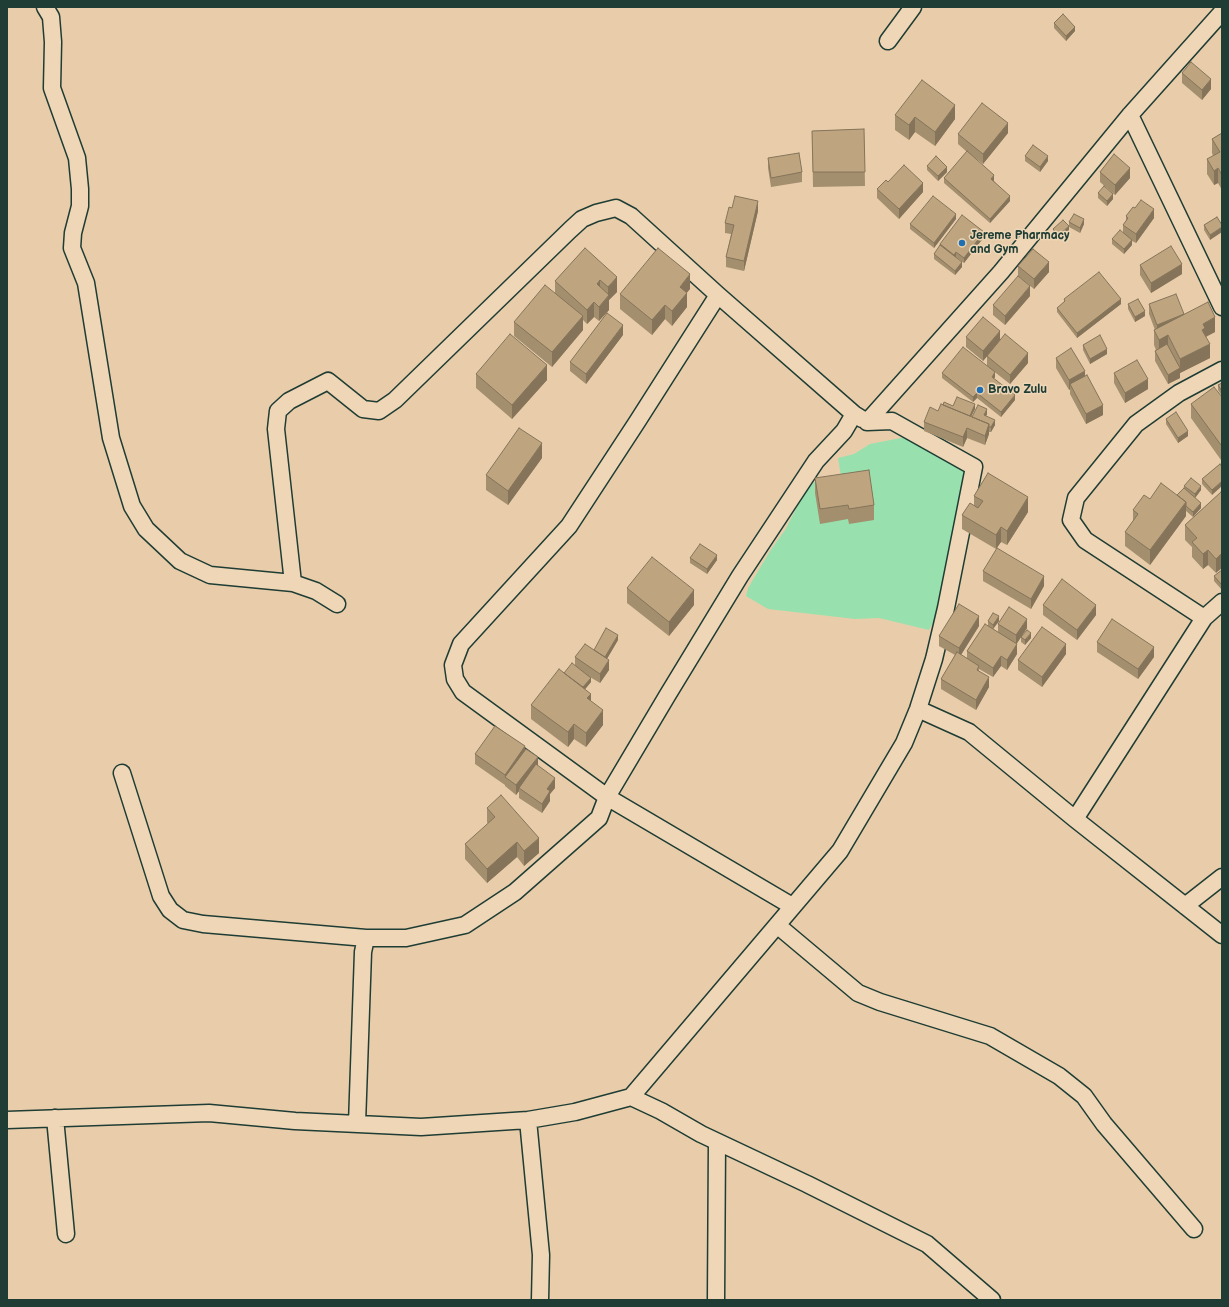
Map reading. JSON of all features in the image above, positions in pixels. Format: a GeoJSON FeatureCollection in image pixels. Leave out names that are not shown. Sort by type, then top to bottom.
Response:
{"type":"FeatureCollection","features":[{"type":"Feature","properties":{"kind":"street"},"geometry":{"type":"LineString","coordinates":[[45,7],[51,17],[53,42],[52,88],[77,158],[78,166],[80,206],[73,233],[72,248],[86,283],[111,438],[132,506],[146,529],[180,561],[210,575],[293,584],[316,591],[337,604]]}},
{"type":"Feature","properties":{"kind":"street"},"geometry":{"type":"LineString","coordinates":[[888,41],[913,7]]}},
{"type":"Feature","properties":{"kind":"street"},"geometry":{"type":"LineString","coordinates":[[122,773],[161,896],[170,910],[183,920],[203,924],[366,938],[406,938],[465,925],[515,892],[599,818],[607,797],[667,696],[740,576],[816,461],[860,418],[1001,272],[1130,115],[1222,12]]}},
{"type":"Feature","properties":{"kind":"street"},"geometry":{"type":"LineString","coordinates":[[1130,115],[1222,307]]}},
{"type":"Feature","properties":{"kind":"street"},"geometry":{"type":"LineString","coordinates":[[7,1120],[209,1113],[295,1121],[421,1127],[528,1120],[575,1112],[631,1097],[840,851],[904,743],[918,709],[934,659],[946,608],[974,467],[892,421],[860,418],[718,295],[631,216],[616,208],[596,213],[582,219],[395,400],[379,411],[363,409],[328,381],[289,401],[278,411],[276,429],[293,584]]}},
{"type":"Feature","properties":{"kind":"street"},"geometry":{"type":"LineString","coordinates":[[718,295],[569,526],[461,644],[453,665],[455,679],[462,692],[607,797],[792,906]]}},
{"type":"Feature","properties":{"kind":"street"},"geometry":{"type":"LineString","coordinates":[[1204,618],[1085,540],[1071,520],[1076,498],[1136,424],[1179,393],[1222,370]]}},
{"type":"Feature","properties":{"kind":"street"},"geometry":{"type":"LineString","coordinates":[[1075,819],[1204,618],[1222,602]]}},
{"type":"Feature","properties":{"kind":"street"},"geometry":{"type":"LineString","coordinates":[[918,709],[969,732],[1075,819],[1222,935]]}},
{"type":"Feature","properties":{"kind":"street"},"geometry":{"type":"LineString","coordinates":[[1185,906],[1222,877]]}},
{"type":"Feature","properties":{"kind":"street"},"geometry":{"type":"LineString","coordinates":[[777,925],[858,993],[880,1002],[990,1036],[1059,1076],[1084,1096],[1104,1124],[1194,1229]]}},
{"type":"Feature","properties":{"kind":"street"},"geometry":{"type":"LineString","coordinates":[[357,1124],[363,952],[366,938]]}},
{"type":"Feature","properties":{"kind":"street"},"geometry":{"type":"LineString","coordinates":[[631,1097],[661,1111],[717,1142],[807,1184],[927,1244],[992,1300]]}},
{"type":"Feature","properties":{"kind":"street"},"geometry":{"type":"LineString","coordinates":[[55,1118],[66,1234]]}},
{"type":"Feature","properties":{"kind":"street"},"geometry":{"type":"LineString","coordinates":[[528,1120],[541,1255],[540,1300]]}},
{"type":"Feature","properties":{"kind":"street"},"geometry":{"type":"LineString","coordinates":[[716,1300],[717,1142]]}},
{"type":"Feature","properties":{"kind":"green space"},"geometry":{"type":"Polygon","coordinates":[[[911,436],[969,471],[941,607],[929,630],[879,618],[855,619],[768,609],[746,596],[748,588],[770,551],[785,530],[805,492],[814,482],[825,481],[841,476],[838,458],[854,454],[870,444],[911,436]]]}},
{"type":"Feature","properties":{"kind":"building"},"geometry":{"type":"Polygon","coordinates":[[[1063,14],[1075,27],[1066,36],[1054,23],[1063,14]]]}},
{"type":"Feature","properties":{"kind":"building"},"geometry":{"type":"Polygon","coordinates":[[[1191,62],[1211,79],[1202,90],[1182,73],[1191,62]]]}},
{"type":"Feature","properties":{"kind":"building"},"geometry":{"type":"Polygon","coordinates":[[[922,80],[955,105],[935,132],[915,117],[909,125],[895,115],[922,80]]]}},
{"type":"Feature","properties":{"kind":"building"},"geometry":{"type":"Polygon","coordinates":[[[982,103],[1008,123],[983,154],[958,134],[982,103]]]}},
{"type":"Feature","properties":{"kind":"building"},"geometry":{"type":"Polygon","coordinates":[[[864,129],[865,172],[813,172],[812,131],[864,129]]]}},
{"type":"Feature","properties":{"kind":"building"},"geometry":{"type":"Polygon","coordinates":[[[1222,133],[1222,175],[1218,168],[1214,171],[1207,159],[1220,152],[1212,139],[1222,133]]]}},
{"type":"Feature","properties":{"kind":"building"},"geometry":{"type":"Polygon","coordinates":[[[1033,145],[1048,156],[1040,167],[1025,156],[1033,145]]]}},
{"type":"Feature","properties":{"kind":"building"},"geometry":{"type":"Polygon","coordinates":[[[967,151],[994,175],[991,179],[1010,196],[990,219],[944,178],[967,151]]]}},
{"type":"Feature","properties":{"kind":"building"},"geometry":{"type":"Polygon","coordinates":[[[799,153],[802,172],[771,178],[768,158],[799,153]]]}},
{"type":"Feature","properties":{"kind":"building"},"geometry":{"type":"Polygon","coordinates":[[[1114,154],[1130,168],[1115,185],[1100,172],[1114,154]]]}},
{"type":"Feature","properties":{"kind":"building"},"geometry":{"type":"Polygon","coordinates":[[[936,156],[947,167],[938,176],[927,166],[936,156]]]}},
{"type":"Feature","properties":{"kind":"building"},"geometry":{"type":"Polygon","coordinates":[[[904,165],[923,183],[899,209],[877,189],[886,180],[888,182],[904,165]]]}},
{"type":"Feature","properties":{"kind":"building"},"geometry":{"type":"Polygon","coordinates":[[[1104,186],[1113,194],[1107,201],[1098,193],[1104,186]]]}},
{"type":"Feature","properties":{"kind":"building"},"geometry":{"type":"Polygon","coordinates":[[[735,196],[758,201],[744,261],[726,257],[734,225],[725,223],[729,207],[732,208],[735,196]]]}},
{"type":"Feature","properties":{"kind":"building"},"geometry":{"type":"Polygon","coordinates":[[[933,196],[956,214],[934,243],[910,224],[933,196]]]}},
{"type":"Feature","properties":{"kind":"building"},"geometry":{"type":"Polygon","coordinates":[[[1141,200],[1154,209],[1136,234],[1123,225],[1128,218],[1126,216],[1141,200]]]}},
{"type":"Feature","properties":{"kind":"building"},"geometry":{"type":"Polygon","coordinates":[[[1074,214],[1084,219],[1080,228],[1069,222],[1074,214]]]}},
{"type":"Feature","properties":{"kind":"building","name":"Jereme Pharmacy and Gym"},"geometry":{"type":"Polygon","coordinates":[[[962,215],[984,232],[964,258],[956,252],[954,255],[940,244],[962,215]]]}},
{"type":"Feature","properties":{"kind":"building"},"geometry":{"type":"Polygon","coordinates":[[[1217,217],[1222,227],[1210,235],[1204,225],[1217,217]]]}},
{"type":"Feature","properties":{"kind":"building"},"geometry":{"type":"Polygon","coordinates":[[[1063,220],[1069,226],[1059,235],[1053,229],[1063,220]]]}},
{"type":"Feature","properties":{"kind":"building"},"geometry":{"type":"Polygon","coordinates":[[[1120,230],[1132,240],[1124,249],[1112,239],[1120,230]]]}},
{"type":"Feature","properties":{"kind":"building"},"geometry":{"type":"Polygon","coordinates":[[[940,245],[962,262],[955,271],[934,254],[940,245]]]}},
{"type":"Feature","properties":{"kind":"building"},"geometry":{"type":"Polygon","coordinates":[[[1171,246],[1182,264],[1151,283],[1140,265],[1171,246]]]}},
{"type":"Feature","properties":{"kind":"building"},"geometry":{"type":"Polygon","coordinates":[[[585,248],[617,277],[608,287],[600,280],[597,284],[609,295],[599,307],[594,302],[587,310],[555,281],[585,248]]]}},
{"type":"Feature","properties":{"kind":"building"},"geometry":{"type":"Polygon","coordinates":[[[658,248],[690,274],[680,287],[687,293],[672,311],[665,305],[652,320],[620,294],[658,248]]]}},
{"type":"Feature","properties":{"kind":"building"},"geometry":{"type":"Polygon","coordinates":[[[1033,249],[1049,262],[1034,279],[1018,266],[1033,249]]]}},
{"type":"Feature","properties":{"kind":"building"},"geometry":{"type":"Polygon","coordinates":[[[1099,272],[1121,299],[1077,333],[1057,308],[1065,301],[1064,299],[1099,272]]]}},
{"type":"Feature","properties":{"kind":"building"},"geometry":{"type":"Polygon","coordinates":[[[1018,276],[1030,286],[1005,316],[993,305],[1018,276]]]}},
{"type":"Feature","properties":{"kind":"building"},"geometry":{"type":"Polygon","coordinates":[[[545,285],[583,316],[552,352],[514,322],[545,285]]]}},
{"type":"Feature","properties":{"kind":"building"},"geometry":{"type":"Polygon","coordinates":[[[1176,294],[1184,314],[1157,325],[1149,304],[1176,294]]]}},
{"type":"Feature","properties":{"kind":"building"},"geometry":{"type":"Polygon","coordinates":[[[1138,299],[1145,311],[1135,317],[1128,304],[1138,299]]]}},
{"type":"Feature","properties":{"kind":"building"},"geometry":{"type":"Polygon","coordinates":[[[1208,302],[1215,317],[1203,324],[1205,328],[1202,330],[1210,344],[1180,359],[1168,335],[1159,340],[1154,330],[1208,302]]]}},
{"type":"Feature","properties":{"kind":"building"},"geometry":{"type":"Polygon","coordinates":[[[607,313],[623,325],[586,374],[570,362],[607,313]]]}},
{"type":"Feature","properties":{"kind":"building"},"geometry":{"type":"Polygon","coordinates":[[[983,317],[1000,331],[983,351],[966,337],[983,317]]]}},
{"type":"Feature","properties":{"kind":"building"},"geometry":{"type":"Polygon","coordinates":[[[510,334],[547,365],[512,405],[476,374],[510,334]]]}},
{"type":"Feature","properties":{"kind":"building"},"geometry":{"type":"Polygon","coordinates":[[[1005,334],[1028,353],[1010,375],[987,356],[1005,334]]]}},
{"type":"Feature","properties":{"kind":"building"},"geometry":{"type":"Polygon","coordinates":[[[1100,335],[1107,349],[1090,359],[1083,345],[1100,335]]]}},
{"type":"Feature","properties":{"kind":"building"},"geometry":{"type":"Polygon","coordinates":[[[1167,344],[1180,368],[1168,375],[1155,351],[1167,344]]]}},
{"type":"Feature","properties":{"kind":"building","name":"Bravo Zulu"},"geometry":{"type":"Polygon","coordinates":[[[963,347],[995,372],[992,377],[1015,395],[1001,412],[977,393],[973,397],[942,373],[963,347]]]}},
{"type":"Feature","properties":{"kind":"building"},"geometry":{"type":"Polygon","coordinates":[[[1071,348],[1085,371],[1069,380],[1056,358],[1071,348]]]}},
{"type":"Feature","properties":{"kind":"building"},"geometry":{"type":"Polygon","coordinates":[[[1137,360],[1148,379],[1125,393],[1114,373],[1137,360]]]}},
{"type":"Feature","properties":{"kind":"building"},"geometry":{"type":"Polygon","coordinates":[[[1087,375],[1103,405],[1086,414],[1070,384],[1087,375]]]}},
{"type":"Feature","properties":{"kind":"building"},"geometry":{"type":"Polygon","coordinates":[[[1222,383],[1222,391],[1218,385],[1222,383]]]}},
{"type":"Feature","properties":{"kind":"building"},"geometry":{"type":"Polygon","coordinates":[[[1214,387],[1222,397],[1221,445],[1191,404],[1214,387]]]}},
{"type":"Feature","properties":{"kind":"building"},"geometry":{"type":"Polygon","coordinates":[[[957,397],[975,404],[970,416],[943,405],[944,402],[953,406],[957,397]]]}},
{"type":"Feature","properties":{"kind":"building"},"geometry":{"type":"Polygon","coordinates":[[[941,404],[989,424],[985,436],[967,428],[963,437],[924,422],[930,407],[938,411],[941,404]]]}},
{"type":"Feature","properties":{"kind":"building"},"geometry":{"type":"Polygon","coordinates":[[[978,405],[987,409],[984,415],[995,420],[991,427],[989,427],[989,424],[972,417],[978,405]]]}},
{"type":"Feature","properties":{"kind":"building"},"geometry":{"type":"Polygon","coordinates":[[[1176,412],[1188,431],[1178,438],[1166,419],[1176,412]]]}},
{"type":"Feature","properties":{"kind":"building"},"geometry":{"type":"Polygon","coordinates":[[[519,428],[542,443],[508,491],[486,475],[519,428]]]}},
{"type":"Feature","properties":{"kind":"building"},"geometry":{"type":"Polygon","coordinates":[[[1220,464],[1222,467],[1222,481],[1212,490],[1202,479],[1220,464]]]}},
{"type":"Feature","properties":{"kind":"building"},"geometry":{"type":"Polygon","coordinates":[[[869,470],[874,505],[849,509],[848,505],[820,509],[815,478],[869,470]]]}},
{"type":"Feature","properties":{"kind":"building"},"geometry":{"type":"Polygon","coordinates":[[[988,473],[1028,497],[1007,531],[1001,527],[996,535],[962,515],[970,503],[978,508],[983,501],[974,496],[988,473]]]}},
{"type":"Feature","properties":{"kind":"building"},"geometry":{"type":"Polygon","coordinates":[[[1191,478],[1201,486],[1195,494],[1184,486],[1191,478]]]}},
{"type":"Feature","properties":{"kind":"building"},"geometry":{"type":"Polygon","coordinates":[[[1161,483],[1186,502],[1150,550],[1125,532],[1138,514],[1133,510],[1144,495],[1150,499],[1161,483]]]}},
{"type":"Feature","properties":{"kind":"building"},"geometry":{"type":"Polygon","coordinates":[[[1184,488],[1201,503],[1193,512],[1186,506],[1186,502],[1177,495],[1184,488]]]}},
{"type":"Feature","properties":{"kind":"building"},"geometry":{"type":"Polygon","coordinates":[[[1221,492],[1222,553],[1216,559],[1208,550],[1203,554],[1192,542],[1197,538],[1185,525],[1221,492]]]}},
{"type":"Feature","properties":{"kind":"building"},"geometry":{"type":"Polygon","coordinates":[[[700,544],[717,555],[707,569],[690,558],[700,544]]]}},
{"type":"Feature","properties":{"kind":"building"},"geometry":{"type":"Polygon","coordinates":[[[997,548],[1044,576],[1031,599],[983,571],[997,548]]]}},
{"type":"Feature","properties":{"kind":"building"},"geometry":{"type":"Polygon","coordinates":[[[652,557],[694,590],[669,622],[627,588],[652,557]]]}},
{"type":"Feature","properties":{"kind":"building"},"geometry":{"type":"Polygon","coordinates":[[[1222,570],[1222,585],[1214,576],[1222,570]]]}},
{"type":"Feature","properties":{"kind":"building"},"geometry":{"type":"Polygon","coordinates":[[[1062,579],[1096,605],[1077,630],[1043,605],[1062,579]]]}},
{"type":"Feature","properties":{"kind":"building"},"geometry":{"type":"Polygon","coordinates":[[[959,604],[979,616],[959,648],[939,636],[959,604]]]}},
{"type":"Feature","properties":{"kind":"building"},"geometry":{"type":"Polygon","coordinates":[[[1009,607],[1027,619],[1016,635],[998,624],[1009,607]]]}},
{"type":"Feature","properties":{"kind":"building"},"geometry":{"type":"Polygon","coordinates":[[[993,613],[999,616],[993,625],[988,621],[993,613]]]}},
{"type":"Feature","properties":{"kind":"building"},"geometry":{"type":"Polygon","coordinates":[[[1112,619],[1154,647],[1138,669],[1097,642],[1112,619]]]}},
{"type":"Feature","properties":{"kind":"building"},"geometry":{"type":"Polygon","coordinates":[[[985,624],[1017,644],[1007,660],[1001,656],[993,668],[967,651],[985,624]]]}},
{"type":"Feature","properties":{"kind":"building"},"geometry":{"type":"Polygon","coordinates":[[[1042,627],[1066,644],[1042,677],[1018,660],[1042,627]]]}},
{"type":"Feature","properties":{"kind":"building"},"geometry":{"type":"Polygon","coordinates":[[[606,628],[618,635],[605,657],[594,650],[606,628]]]}},
{"type":"Feature","properties":{"kind":"building"},"geometry":{"type":"Polygon","coordinates":[[[1027,630],[1031,633],[1025,640],[1021,637],[1027,630]]]}},
{"type":"Feature","properties":{"kind":"building"},"geometry":{"type":"Polygon","coordinates":[[[585,644],[609,660],[600,674],[575,657],[585,644]]]}},
{"type":"Feature","properties":{"kind":"building"},"geometry":{"type":"Polygon","coordinates":[[[957,652],[979,666],[977,670],[989,677],[976,700],[941,679],[957,652]]]}},
{"type":"Feature","properties":{"kind":"building"},"geometry":{"type":"Polygon","coordinates":[[[572,663],[591,678],[583,687],[564,673],[572,663]]]}},
{"type":"Feature","properties":{"kind":"building"},"geometry":{"type":"Polygon","coordinates":[[[559,669],[591,694],[587,698],[603,710],[586,733],[574,724],[568,732],[531,705],[559,669]]]}},
{"type":"Feature","properties":{"kind":"building"},"geometry":{"type":"Polygon","coordinates":[[[495,726],[525,746],[505,775],[475,754],[495,726]]]}},
{"type":"Feature","properties":{"kind":"building"},"geometry":{"type":"Polygon","coordinates":[[[526,749],[538,757],[516,785],[505,777],[526,749]]]}},
{"type":"Feature","properties":{"kind":"building"},"geometry":{"type":"Polygon","coordinates":[[[536,764],[555,778],[547,789],[550,791],[542,804],[519,788],[536,764]]]}},
{"type":"Feature","properties":{"kind":"building"},"geometry":{"type":"Polygon","coordinates":[[[501,795],[539,838],[524,851],[517,842],[487,869],[465,844],[495,817],[487,808],[501,795]]]}},
{"type":"Feature","properties":{"kind":"place","name":"Jereme Pharmacy and Gym"},"geometry":{"type":"Point","coordinates":[962,243]}},
{"type":"Feature","properties":{"kind":"place","name":"Bravo Zulu"},"geometry":{"type":"Point","coordinates":[980,390]}}]}
